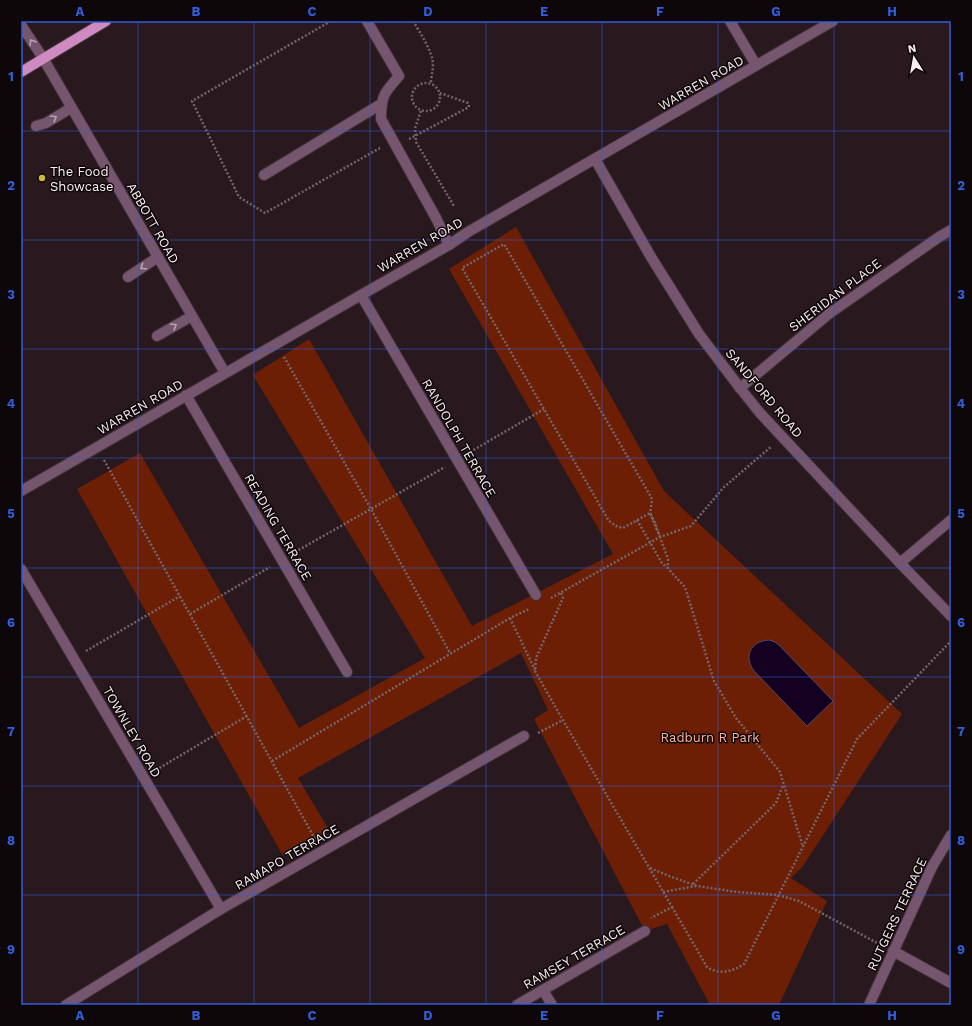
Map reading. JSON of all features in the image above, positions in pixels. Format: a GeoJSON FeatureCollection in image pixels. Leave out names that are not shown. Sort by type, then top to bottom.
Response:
{"type":"FeatureCollection","features":[{"type":"Feature","properties":{"kind":"main road"},"geometry":{"type":"LineString","coordinates":[[21,72],[106,21]]}},
{"type":"Feature","properties":{"kind":"street"},"geometry":{"type":"LineString","coordinates":[[367,21],[398,76],[384,93],[381,104],[382,119],[449,244]]}},
{"type":"Feature","properties":{"kind":"street"},"geometry":{"type":"LineString","coordinates":[[730,21],[756,65]]}},
{"type":"Feature","properties":{"kind":"street","name":"WARREN ROAD"},"geometry":{"type":"LineString","coordinates":[[21,491],[833,21]]}},
{"type":"Feature","properties":{"kind":"street","name":"ABBOTT ROAD"},"geometry":{"type":"LineString","coordinates":[[21,25],[43,58],[225,373]]}},
{"type":"Feature","properties":{"kind":"street"},"geometry":{"type":"LineString","coordinates":[[264,175],[381,104]]}},
{"type":"Feature","properties":{"kind":"street"},"geometry":{"type":"LineString","coordinates":[[36,126],[46,123],[71,108]]}},
{"type":"Feature","properties":{"kind":"street","name":"SANDFORD ROAD"},"geometry":{"type":"LineString","coordinates":[[595,159],[682,308],[699,334],[740,388],[760,413],[951,616]]}},
{"type":"Feature","properties":{"kind":"street","name":"SHERIDAN PLACE"},"geometry":{"type":"LineString","coordinates":[[740,388],[830,313],[951,230]]}},
{"type":"Feature","properties":{"kind":"street"},"geometry":{"type":"LineString","coordinates":[[128,277],[158,257]]}},
{"type":"Feature","properties":{"kind":"street","name":"RANDOLPH TERRACE"},"geometry":{"type":"LineString","coordinates":[[361,294],[536,595]]}},
{"type":"Feature","properties":{"kind":"street"},"geometry":{"type":"LineString","coordinates":[[157,336],[192,316]]}},
{"type":"Feature","properties":{"kind":"street","name":"READING TERRACE"},"geometry":{"type":"LineString","coordinates":[[186,396],[347,672]]}},
{"type":"Feature","properties":{"kind":"street"},"geometry":{"type":"LineString","coordinates":[[900,563],[951,520]]}},
{"type":"Feature","properties":{"kind":"street","name":"TOWNLEY ROAD"},"geometry":{"type":"LineString","coordinates":[[21,569],[221,909]]}},
{"type":"Feature","properties":{"kind":"street","name":"RAMAPO TERRACE"},"geometry":{"type":"LineString","coordinates":[[66,1005],[221,909],[524,736]]}},
{"type":"Feature","properties":{"kind":"street","name":"RUTGERS TERRACE"},"geometry":{"type":"LineString","coordinates":[[869,1005],[932,866],[951,835]]}},
{"type":"Feature","properties":{"kind":"street","name":"RAMSEY TERRACE"},"geometry":{"type":"LineString","coordinates":[[517,1005],[645,931]]}},
{"type":"Feature","properties":{"kind":"street"},"geometry":{"type":"LineString","coordinates":[[893,951],[951,984]]}},
{"type":"Feature","properties":{"kind":"street"},"geometry":{"type":"LineString","coordinates":[[543,990],[552,1005]]}},
{"type":"Feature","properties":{"kind":"path"},"geometry":{"type":"LineString","coordinates":[[331,21],[192,101],[240,197],[265,213],[383,146],[394,142],[404,141],[468,107],[468,103],[458,98],[440,93]]}},
{"type":"Feature","properties":{"kind":"path"},"geometry":{"type":"LineString","coordinates":[[413,21],[425,41],[432,60],[430,83]]}},
{"type":"Feature","properties":{"kind":"path"},"geometry":{"type":"LineString","coordinates":[[430,83],[435,85],[440,93],[440,102],[430,111],[421,111],[414,104],[412,95],[416,86],[430,83]]}},
{"type":"Feature","properties":{"kind":"path"},"geometry":{"type":"LineString","coordinates":[[421,111],[415,128],[416,142],[454,206]]}},
{"type":"Feature","properties":{"kind":"path"},"geometry":{"type":"LineString","coordinates":[[650,513],[622,528],[609,521],[462,268],[504,244],[651,497],[652,501],[650,513],[668,559],[668,568]]}},
{"type":"Feature","properties":{"kind":"path"},"geometry":{"type":"LineString","coordinates":[[276,343],[371,509],[450,653]]}},
{"type":"Feature","properties":{"kind":"path"},"geometry":{"type":"LineString","coordinates":[[190,614],[544,409]]}},
{"type":"Feature","properties":{"kind":"path"},"geometry":{"type":"LineString","coordinates":[[97,447],[322,851]]}},
{"type":"Feature","properties":{"kind":"path"},"geometry":{"type":"LineString","coordinates":[[637,520],[662,563],[685,587],[714,681],[736,718],[780,772],[803,847]]}},
{"type":"Feature","properties":{"kind":"path"},"geometry":{"type":"LineString","coordinates":[[535,671],[536,658],[563,598],[561,593]]}},
{"type":"Feature","properties":{"kind":"path"},"geometry":{"type":"LineString","coordinates":[[74,659],[180,596]]}},
{"type":"Feature","properties":{"kind":"path"},"geometry":{"type":"LineString","coordinates":[[510,618],[535,671],[704,964],[714,971],[722,972],[732,971],[744,964],[857,739],[951,641]]}},
{"type":"Feature","properties":{"kind":"path"},"geometry":{"type":"LineString","coordinates":[[144,777],[247,716]]}},
{"type":"Feature","properties":{"kind":"path"},"geometry":{"type":"LineString","coordinates":[[524,736],[533,735],[563,720]]}},
{"type":"Feature","properties":{"kind":"path"},"geometry":{"type":"LineString","coordinates":[[693,884],[776,803],[783,784]]}},
{"type":"Feature","properties":{"kind":"path"},"geometry":{"type":"LineString","coordinates":[[649,868],[697,886],[737,892],[778,895],[799,901],[893,951]]}},
{"type":"Feature","properties":{"kind":"path"},"geometry":{"type":"LineString","coordinates":[[663,892],[697,886]]}},
{"type":"Feature","properties":{"kind":"path"},"geometry":{"type":"LineString","coordinates":[[645,931],[640,924],[672,907]]}},
{"type":"Feature","properties":{"kind":"green space","name":"Radburn R Park"},"geometry":{"type":"Polygon","coordinates":[[[516,227],[664,491],[902,714],[803,866],[791,878],[827,901],[779,1005],[710,1005],[667,924],[645,931],[534,719],[548,710],[521,653],[298,778],[329,830],[283,856],[77,489],[140,453],[299,728],[425,658],[253,375],[309,339],[472,626],[613,554],[449,269],[516,227]]]}},
{"type":"Feature","properties":{"kind":"shaded area"},"geometry":{"type":"Polygon","coordinates":[[[769,640],[779,645],[833,701],[807,726],[754,671],[751,665],[749,655],[753,646],[769,640]]]}},
{"type":"Feature","properties":{"kind":"place","name":"The Food Showcase"},"geometry":{"type":"Point","coordinates":[42,178]}}]}
